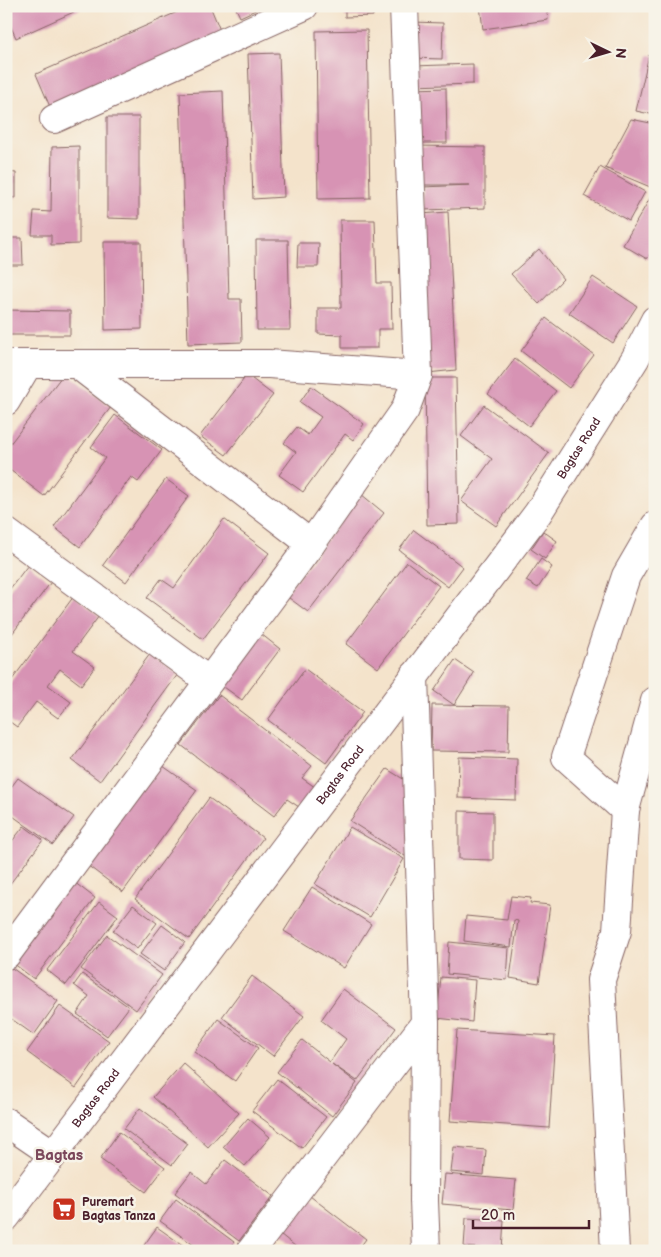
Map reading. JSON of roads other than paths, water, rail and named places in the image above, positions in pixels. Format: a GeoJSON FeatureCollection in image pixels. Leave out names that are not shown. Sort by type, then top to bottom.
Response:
{"type":"FeatureCollection","features":[{"type":"Feature","properties":{"kind":"street"},"geometry":{"type":"LineString","coordinates":[[54,119],[304,6]]}},
{"type":"Feature","properties":{"kind":"street"},"geometry":{"type":"LineString","coordinates":[[6,955],[311,544],[404,410],[418,375],[404,6]]}},
{"type":"Feature","properties":{"kind":"street","name":"Bagtas Road"},"geometry":{"type":"LineString","coordinates":[[6,1217],[538,513],[635,359],[655,320]]}},
{"type":"Feature","properties":{"kind":"street"},"geometry":{"type":"LineString","coordinates":[[6,401],[17,364],[269,364],[418,375]]}},
{"type":"Feature","properties":{"kind":"street"},"geometry":{"type":"LineString","coordinates":[[78,364],[311,544]]}},
{"type":"Feature","properties":{"kind":"street"},"geometry":{"type":"LineString","coordinates":[[625,810],[566,757],[626,576],[655,526]]}},
{"type":"Feature","properties":{"kind":"street"},"geometry":{"type":"LineString","coordinates":[[6,532],[210,681]]}},
{"type":"Feature","properties":{"kind":"street"},"geometry":{"type":"LineString","coordinates":[[414,676],[425,1022],[426,1251]]}},
{"type":"Feature","properties":{"kind":"street"},"geometry":{"type":"LineString","coordinates":[[615,1251],[601,980],[616,931],[625,810],[655,701]]}},
{"type":"Feature","properties":{"kind":"street"},"geometry":{"type":"LineString","coordinates":[[251,1251],[425,1022]]}},
{"type":"Feature","properties":{"kind":"street"},"geometry":{"type":"LineString","coordinates":[[6,1122],[53,1154]]}},
{"type":"Feature","properties":{"kind":"place","name":"Puremart Bagtas Tanza"},"geometry":{"type":"Point","coordinates":[64,1209]}},
{"type":"Feature","properties":{"kind":"district","name":"Bagtas"},"geometry":{"type":"Point","coordinates":[59,1155]}}]}
